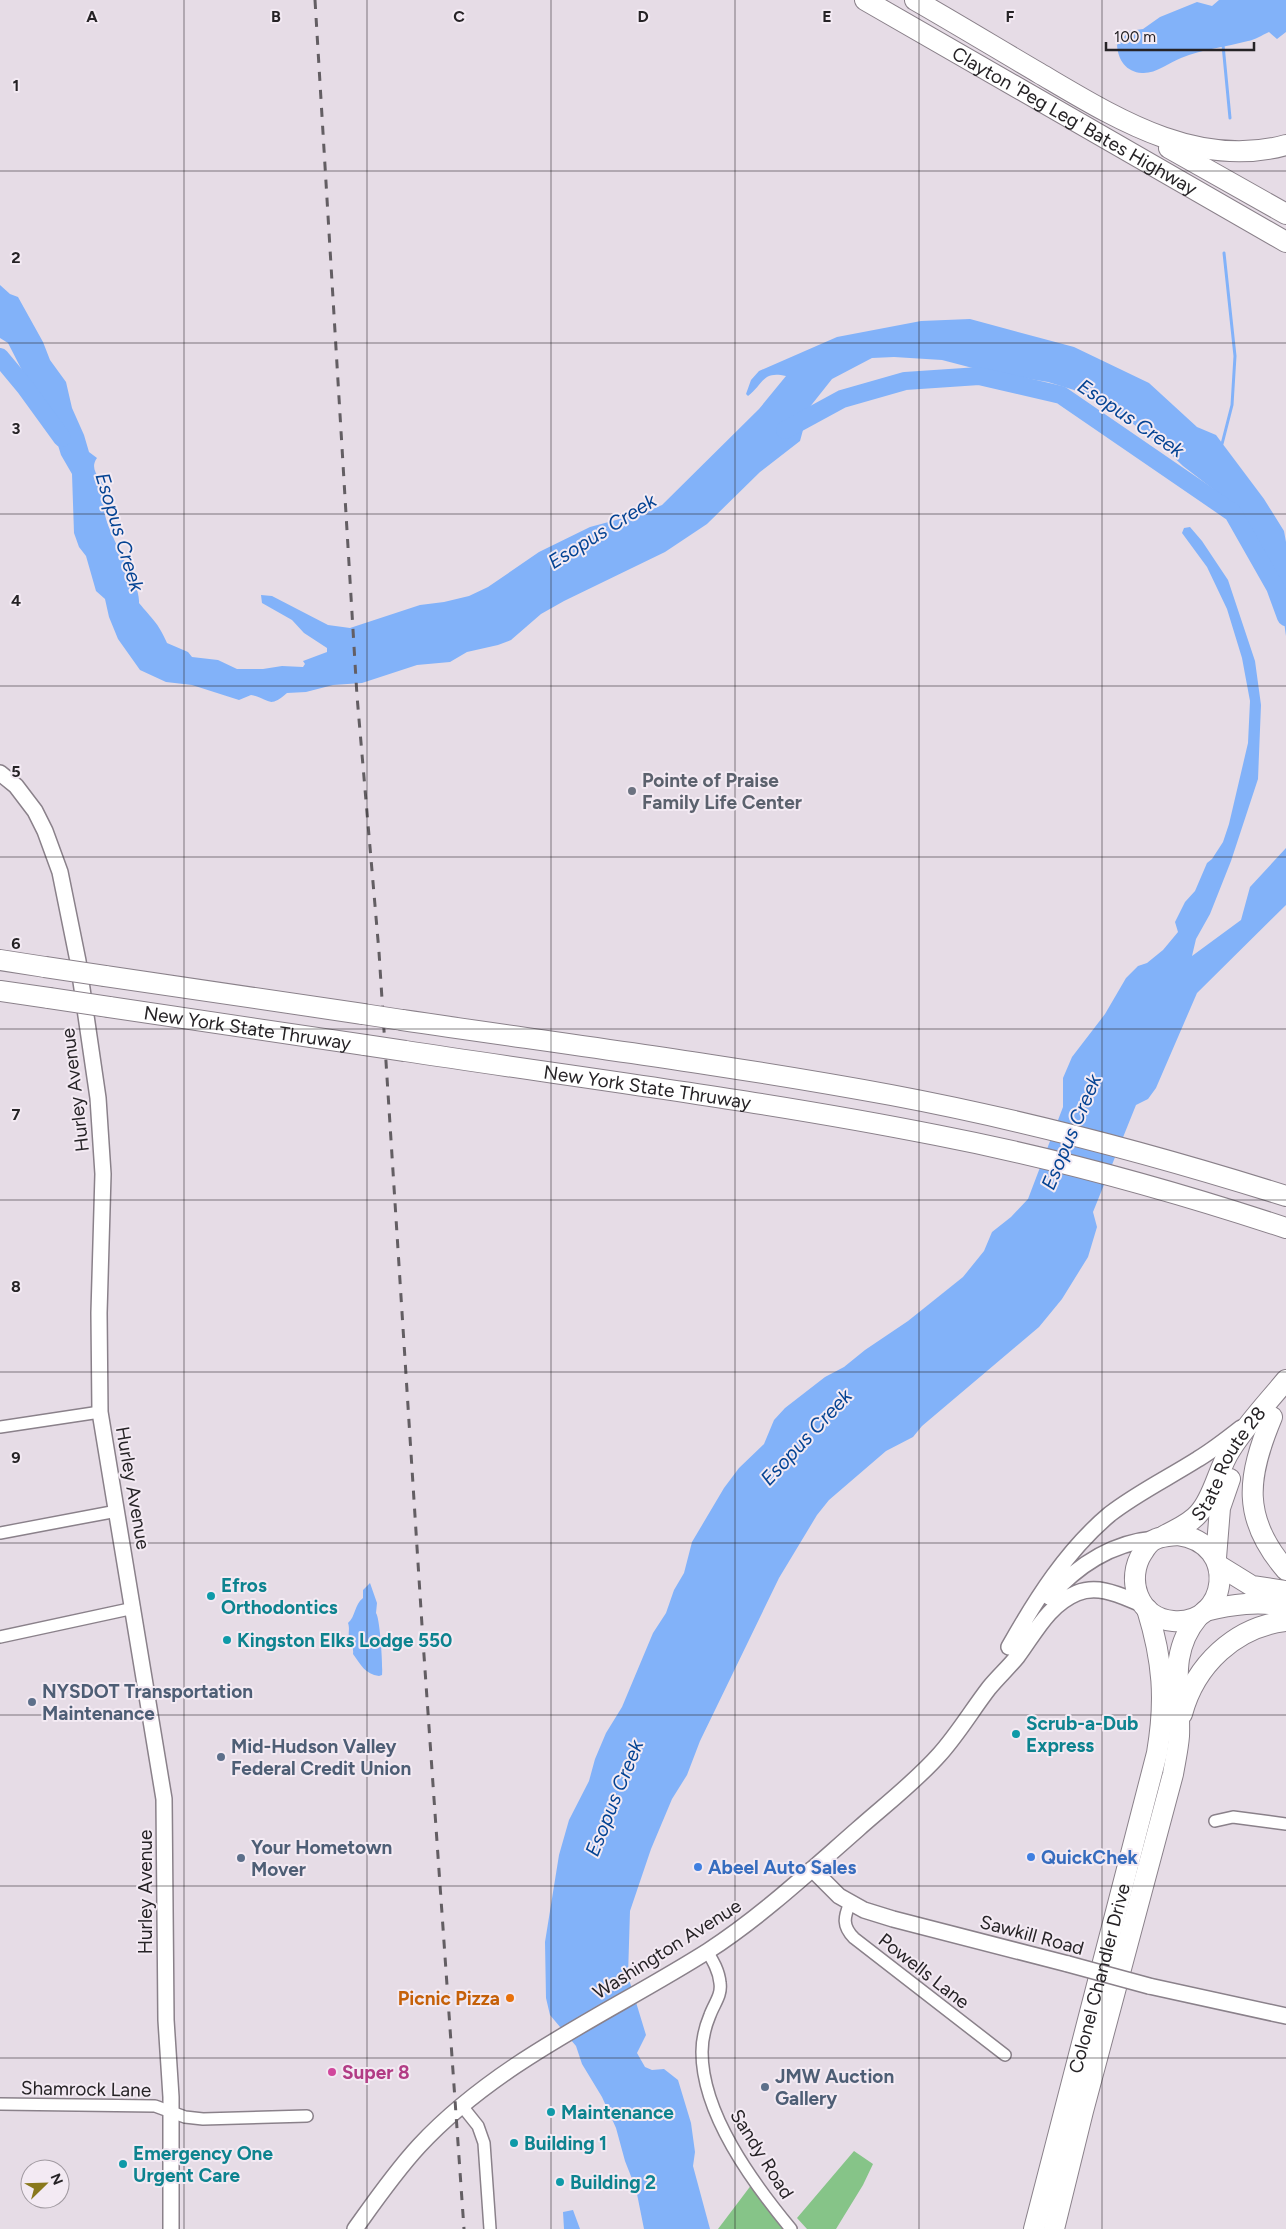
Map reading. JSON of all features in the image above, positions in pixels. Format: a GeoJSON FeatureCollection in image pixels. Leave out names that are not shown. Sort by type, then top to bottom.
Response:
{"type":"FeatureCollection","features":[{"type":"Feature","properties":{"kind":"highway","name":"Clayton 'Peg Leg' Bates Highway"},"geometry":{"type":"LineString","coordinates":[[865,0],[1286,242]]}},
{"type":"Feature","properties":{"kind":"highway"},"geometry":{"type":"LineString","coordinates":[[915,0],[1116,118],[1176,142],[1201,149],[1244,152],[1286,145]]}},
{"type":"Feature","properties":{"kind":"highway","name":"Clayton 'Peg Leg' Bates Highway"},"geometry":{"type":"LineString","coordinates":[[1116,118],[1286,214]]}},
{"type":"Feature","properties":{"kind":"highway"},"geometry":{"type":"LineString","coordinates":[[1233,212],[1286,256]]}},
{"type":"Feature","properties":{"kind":"highway","name":"New York State Thruway"},"geometry":{"type":"LineString","coordinates":[[0,960],[838,1086],[998,1118],[1155,1157],[1286,1196]]}},
{"type":"Feature","properties":{"kind":"highway","name":"New York State Thruway"},"geometry":{"type":"LineString","coordinates":[[0,991],[832,1116],[992,1147],[1147,1185],[1286,1228]]}},
{"type":"Feature","properties":{"kind":"highway","name":"State Route 28"},"geometry":{"type":"LineString","coordinates":[[1217,1561],[1220,1508],[1228,1484],[1263,1418],[1286,1380]]}},
{"type":"Feature","properties":{"kind":"highway","name":"State Route 28"},"geometry":{"type":"LineString","coordinates":[[1158,1538],[1185,1524],[1199,1514],[1209,1499],[1225,1458],[1263,1418],[1286,1400]]}},
{"type":"Feature","properties":{"kind":"highway"},"geometry":{"type":"LineString","coordinates":[[1263,1418],[1253,1472],[1253,1500],[1258,1526],[1264,1539],[1286,1570]]}},
{"type":"Feature","properties":{"kind":"highway"},"geometry":{"type":"LineString","coordinates":[[1286,1591],[1252,1586],[1217,1561],[1205,1546],[1193,1538],[1178,1535],[1158,1538],[1145,1548],[1135,1568],[1134,1583],[1145,1606],[1160,1618],[1174,1621],[1224,1606],[1250,1603],[1286,1606]]}},
{"type":"Feature","properties":{"kind":"highway"},"geometry":{"type":"LineString","coordinates":[[1202,1614],[1218,1590],[1217,1561]]}},
{"type":"Feature","properties":{"kind":"highway","name":"Colonel Chandler Drive"},"geometry":{"type":"LineString","coordinates":[[1034,2229],[1157,1753],[1163,1715],[1162,1677],[1155,1635],[1145,1606]]}},
{"type":"Feature","properties":{"kind":"highway","name":"Colonel Chandler Drive"},"geometry":{"type":"LineString","coordinates":[[1054,2229],[1083,2111],[1167,1798],[1178,1736],[1177,1667],[1182,1644],[1202,1614]]}},
{"type":"Feature","properties":{"kind":"highway"},"geometry":{"type":"LineString","coordinates":[[1178,1736],[1190,1691],[1212,1658],[1240,1636],[1260,1626],[1286,1621]]}},
{"type":"Feature","properties":{"kind":"street","name":"Hurley Avenue"},"geometry":{"type":"LineString","coordinates":[[0,772],[26,798],[45,831],[60,872],[78,961],[98,1098],[104,1174],[99,1313],[100,1412],[134,1608],[164,1799],[166,2020],[171,2112],[171,2229]]}},
{"type":"Feature","properties":{"kind":"street"},"geometry":{"type":"LineString","coordinates":[[0,1427],[100,1412]]}},
{"type":"Feature","properties":{"kind":"street"},"geometry":{"type":"LineString","coordinates":[[1009,1647],[1027,1616],[1064,1564],[1101,1522],[1131,1499],[1263,1418]]}},
{"type":"Feature","properties":{"kind":"street"},"geometry":{"type":"LineString","coordinates":[[0,1534],[117,1511]]}},
{"type":"Feature","properties":{"kind":"street","name":"Washington Avenue"},"geometry":{"type":"LineString","coordinates":[[989,1688],[1009,1647],[1050,1596],[1083,1565],[1116,1547],[1140,1540],[1158,1538]]}},
{"type":"Feature","properties":{"kind":"street","name":"Washington Avenue"},"geometry":{"type":"LineString","coordinates":[[355,2229],[387,2184],[413,2153],[462,2106],[501,2076],[552,2042],[707,1951],[764,1910],[930,1765],[961,1728],[989,1688],[1019,1654],[1044,1618],[1066,1599],[1083,1591],[1092,1590],[1113,1593],[1145,1606]]}},
{"type":"Feature","properties":{"kind":"street"},"geometry":{"type":"LineString","coordinates":[[0,1637],[134,1608]]}},
{"type":"Feature","properties":{"kind":"street"},"geometry":{"type":"LineString","coordinates":[[1216,1821],[1233,1818],[1286,1824]]}},
{"type":"Feature","properties":{"kind":"street","name":"Sawkill Road"},"geometry":{"type":"LineString","coordinates":[[812,1869],[830,1888],[850,1903],[893,1919],[1148,1986],[1286,2016]]}},
{"type":"Feature","properties":{"kind":"street","name":"Powells Lane"},"geometry":{"type":"LineString","coordinates":[[850,1903],[844,1919],[845,1926],[854,1938],[1004,2055]]}},
{"type":"Feature","properties":{"kind":"street","name":"Sandy Road"},"geometry":{"type":"LineString","coordinates":[[707,1951],[716,1967],[721,1984],[720,1992],[711,2012],[703,2038],[704,2069],[712,2103],[736,2151],[791,2229]]}},
{"type":"Feature","properties":{"kind":"street","name":"Shamrock Lane"},"geometry":{"type":"LineString","coordinates":[[0,2104],[155,2106],[185,2117],[203,2119],[307,2116]]}},
{"type":"Feature","properties":{"kind":"street"},"geometry":{"type":"LineString","coordinates":[[462,2106],[478,2126],[484,2142],[490,2229]]}},
{"type":"Feature","properties":{"kind":"green space"},"geometry":{"type":"Polygon","coordinates":[[[854,2151],[873,2164],[863,2185],[836,2229],[807,2229],[797,2218],[854,2151]]]}},
{"type":"Feature","properties":{"kind":"green space"},"geometry":{"type":"Polygon","coordinates":[[[752,2184],[785,2229],[718,2229],[752,2184]]]}},
{"type":"Feature","properties":{"kind":"water"},"geometry":{"type":"Polygon","coordinates":[[[1219,0],[1286,0],[1286,32],[1277,39],[1269,32],[1256,39],[1197,52],[1147,73],[1136,72],[1127,68],[1121,60],[1117,45],[1129,31],[1143,29],[1160,17],[1197,2],[1212,6],[1219,0]]]}},
{"type":"Feature","properties":{"kind":"water"},"geometry":{"type":"Polygon","coordinates":[[[0,285],[10,294],[18,297],[43,342],[50,360],[66,382],[72,408],[89,452],[97,458],[94,467],[95,471],[107,491],[104,502],[105,516],[138,591],[139,603],[158,625],[167,643],[188,652],[192,657],[218,660],[237,669],[263,669],[282,666],[303,667],[305,664],[303,661],[327,652],[327,648],[304,633],[292,620],[262,603],[261,595],[272,596],[328,625],[350,628],[420,605],[469,596],[488,587],[539,552],[590,527],[646,512],[662,505],[759,409],[786,376],[772,375],[767,377],[748,396],[746,394],[751,380],[759,371],[837,337],[921,321],[970,319],[1074,347],[1149,383],[1197,427],[1216,435],[1264,499],[1284,531],[1286,542],[1286,636],[1284,622],[1271,580],[1254,544],[1213,489],[1128,420],[1074,390],[1048,382],[988,372],[942,360],[894,357],[872,358],[832,379],[809,408],[800,441],[760,472],[707,524],[665,552],[541,614],[511,640],[467,652],[450,662],[417,665],[362,683],[333,685],[306,692],[287,693],[272,702],[251,695],[239,700],[192,685],[166,682],[140,670],[118,639],[109,617],[105,599],[96,591],[86,556],[79,547],[74,533],[72,474],[61,455],[48,413],[29,384],[8,343],[0,338],[0,285]]]}},
{"type":"Feature","properties":{"kind":"water"},"geometry":{"type":"Polygon","coordinates":[[[1190,527],[1202,541],[1228,580],[1255,661],[1261,705],[1258,779],[1231,861],[1210,914],[1196,939],[1192,956],[1241,920],[1250,887],[1286,848],[1286,905],[1197,993],[1156,1088],[1148,1099],[1136,1105],[1093,1212],[1097,1227],[1088,1257],[1062,1299],[1039,1327],[922,1426],[913,1437],[886,1451],[829,1500],[817,1515],[779,1578],[700,1741],[687,1775],[672,1799],[651,1849],[630,1911],[628,1976],[646,2035],[637,2053],[645,2067],[652,2070],[664,2069],[678,2080],[691,2123],[695,2152],[693,2166],[710,2229],[644,2229],[636,2189],[625,2161],[616,2128],[602,2097],[582,2064],[576,2046],[550,2015],[546,1998],[545,1942],[559,1855],[569,1820],[589,1781],[595,1759],[606,1733],[622,1707],[653,1633],[666,1613],[674,1590],[684,1573],[692,1542],[724,1488],[739,1468],[764,1444],[774,1420],[785,1408],[825,1377],[844,1367],[865,1350],[908,1321],[963,1277],[984,1251],[992,1232],[1011,1217],[1028,1199],[1063,1107],[1063,1078],[1072,1057],[1105,1014],[1126,978],[1138,966],[1147,963],[1163,950],[1178,932],[1175,922],[1185,902],[1195,891],[1207,863],[1212,859],[1223,842],[1248,743],[1250,701],[1242,658],[1227,609],[1207,567],[1182,533],[1184,528],[1190,527]]]}},
{"type":"Feature","properties":{"kind":"water"},"geometry":{"type":"Polygon","coordinates":[[[370,1583],[377,1603],[376,1613],[380,1632],[382,1675],[379,1676],[367,1671],[358,1662],[353,1654],[349,1639],[348,1623],[363,1598],[363,1590],[370,1583]]]}},
{"type":"Feature","properties":{"kind":"water"},"geometry":{"type":"Polygon","coordinates":[[[573,2210],[580,2229],[564,2229],[563,2212],[573,2210]]]}},
{"type":"Feature","properties":{"kind":"waterway"},"geometry":{"type":"LineString","coordinates":[[1223,45],[1230,118]]}},
{"type":"Feature","properties":{"kind":"waterway"},"geometry":{"type":"LineString","coordinates":[[1222,444],[1232,405],[1235,356],[1224,253]]}},
{"type":"Feature","properties":{"kind":"waterway","name":"Esopus Creek"},"geometry":{"type":"LineString","coordinates":[[0,357],[25,387],[62,438]]}},
{"type":"Feature","properties":{"kind":"waterway","name":"Esopus Creek"},"geometry":{"type":"LineString","coordinates":[[785,430],[842,399],[905,381],[979,376],[1061,395],[1233,513],[1275,587],[1286,617]]}},
{"type":"Feature","properties":{"kind":"railway"},"geometry":{"type":"LineString","coordinates":[[315,0],[357,696],[379,952],[423,1641],[464,2229]]}},
{"type":"Feature","properties":{"kind":"place","name":"Pointe of Praise Family Life Center"},"geometry":{"type":"Point","coordinates":[632,791]}},
{"type":"Feature","properties":{"kind":"place","name":"Efros Orthodontics"},"geometry":{"type":"Point","coordinates":[211,1596]}},
{"type":"Feature","properties":{"kind":"place","name":"Kingston Elks Lodge 550"},"geometry":{"type":"Point","coordinates":[227,1640]}},
{"type":"Feature","properties":{"kind":"place","name":"NYSDOT Transportation Maintenance"},"geometry":{"type":"Point","coordinates":[32,1702]}},
{"type":"Feature","properties":{"kind":"place","name":"Scrub-a-Dub Express"},"geometry":{"type":"Point","coordinates":[1016,1734]}},
{"type":"Feature","properties":{"kind":"place","name":"Mid-Hudson Valley Federal Credit Union"},"geometry":{"type":"Point","coordinates":[221,1757]}},
{"type":"Feature","properties":{"kind":"place","name":"QuickChek"},"geometry":{"type":"Point","coordinates":[1031,1857]}},
{"type":"Feature","properties":{"kind":"place","name":"Your Hometown Mover"},"geometry":{"type":"Point","coordinates":[241,1858]}},
{"type":"Feature","properties":{"kind":"place","name":"Abeel Auto Sales"},"geometry":{"type":"Point","coordinates":[698,1867]}},
{"type":"Feature","properties":{"kind":"place","name":"Picnic Pizza"},"geometry":{"type":"Point","coordinates":[510,1998]}},
{"type":"Feature","properties":{"kind":"place","name":"Super 8"},"geometry":{"type":"Point","coordinates":[332,2072]}},
{"type":"Feature","properties":{"kind":"place","name":"JMW Auction Gallery"},"geometry":{"type":"Point","coordinates":[765,2087]}},
{"type":"Feature","properties":{"kind":"place","name":"Maintenance"},"geometry":{"type":"Point","coordinates":[551,2112]}},
{"type":"Feature","properties":{"kind":"place","name":"Building 1"},"geometry":{"type":"Point","coordinates":[514,2143]}},
{"type":"Feature","properties":{"kind":"place","name":"Emergency One Urgent Care"},"geometry":{"type":"Point","coordinates":[123,2164]}},
{"type":"Feature","properties":{"kind":"place","name":"Building 2"},"geometry":{"type":"Point","coordinates":[560,2182]}}]}
